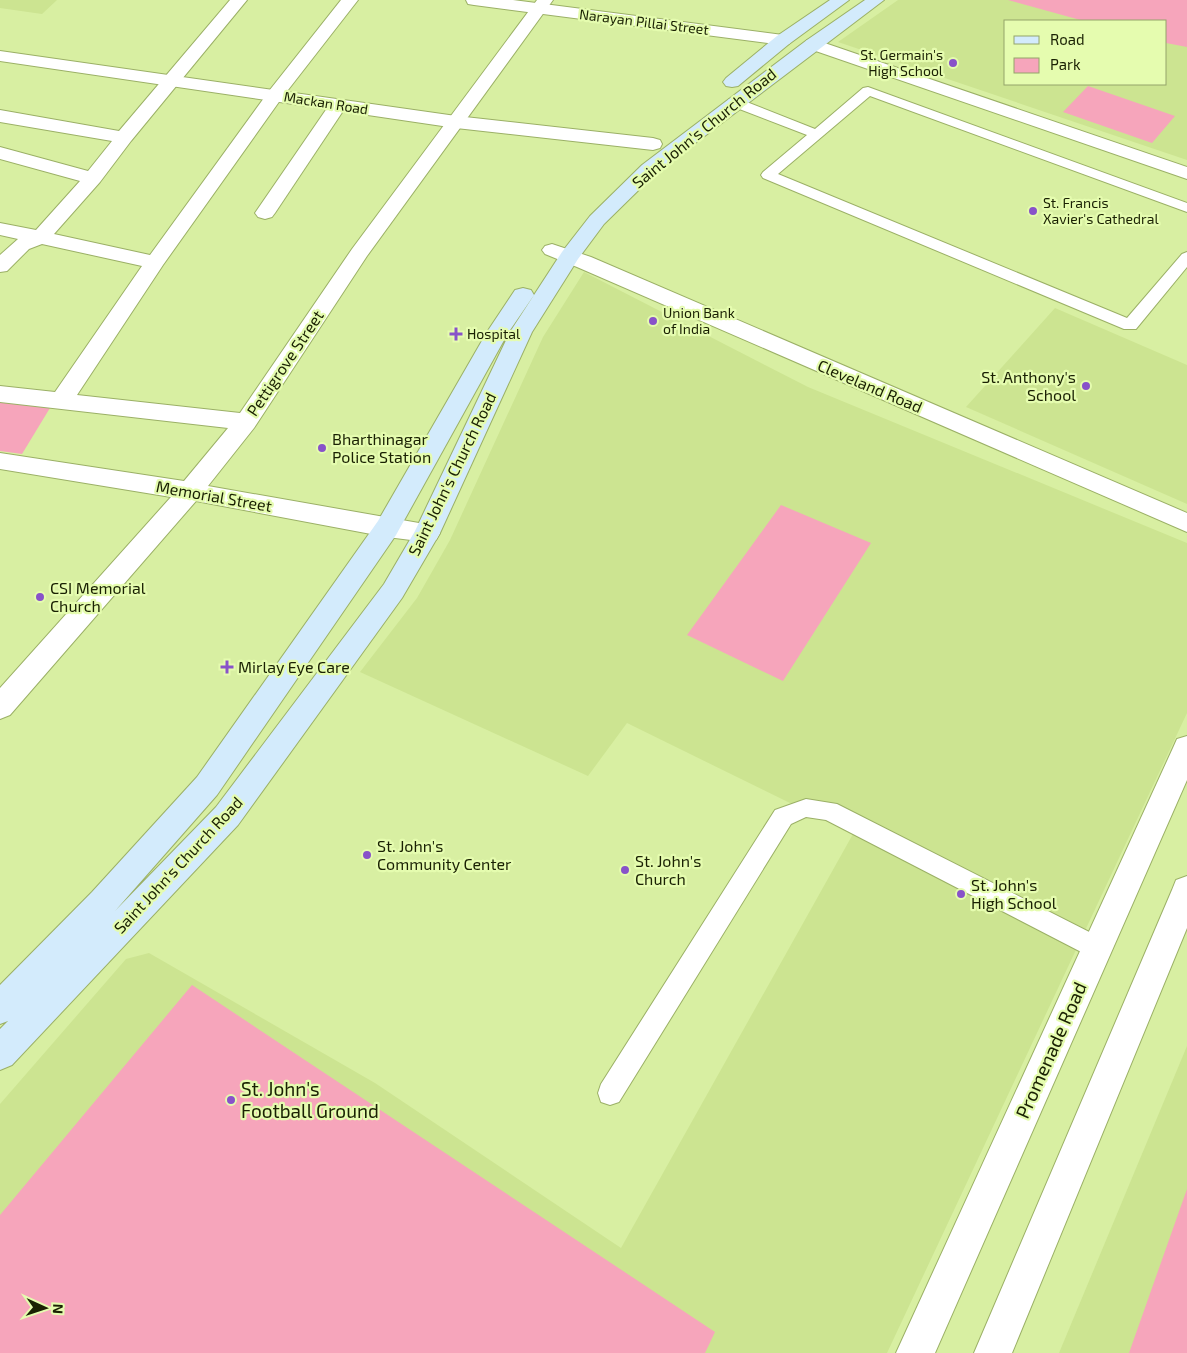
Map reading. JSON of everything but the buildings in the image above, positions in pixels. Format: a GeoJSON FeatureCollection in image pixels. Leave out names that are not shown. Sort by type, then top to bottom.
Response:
{"type":"FeatureCollection","features":[{"type":"Feature","properties":{"kind":"main road","name":"Saint John's Church Road"},"geometry":{"type":"LineString","coordinates":[[0,1054],[227,816],[393,591],[427,533],[521,332],[582,212],[628,165],[653,144],[783,40],[841,0]]}},
{"type":"Feature","properties":{"kind":"main road","name":"Saint John's Church Road"},"geometry":{"type":"LineString","coordinates":[[0,1008],[103,902],[207,786],[387,528],[498,332],[560,253],[649,170],[734,102],[876,0]]}},
{"type":"Feature","properties":{"kind":"street"},"geometry":{"type":"LineString","coordinates":[[0,266],[22,245],[41,237],[93,178],[124,137],[239,0]]}},
{"type":"Feature","properties":{"kind":"street"},"geometry":{"type":"LineString","coordinates":[[62,400],[156,262],[275,95],[350,0]]}},
{"type":"Feature","properties":{"kind":"street","name":"Narayan Pillai Street"},"geometry":{"type":"LineString","coordinates":[[474,0],[542,4],[783,40]]}},
{"type":"Feature","properties":{"kind":"street","name":"Pettigrove Street"},"geometry":{"type":"LineString","coordinates":[[0,707],[190,491],[246,422],[359,254],[542,4]]}},
{"type":"Feature","properties":{"kind":"street"},"geometry":{"type":"LineString","coordinates":[[813,44],[1187,173]]}},
{"type":"Feature","properties":{"kind":"street","name":"Mackan Road"},"geometry":{"type":"LineString","coordinates":[[0,56],[456,122],[653,144]]}},
{"type":"Feature","properties":{"kind":"street"},"geometry":{"type":"LineString","coordinates":[[264,213],[338,105]]}},
{"type":"Feature","properties":{"kind":"street"},"geometry":{"type":"LineString","coordinates":[[0,116],[17,146],[93,178]]}},
{"type":"Feature","properties":{"kind":"street"},"geometry":{"type":"LineString","coordinates":[[17,146],[124,137]]}},
{"type":"Feature","properties":{"kind":"street"},"geometry":{"type":"LineString","coordinates":[[0,229],[156,262]]}},
{"type":"Feature","properties":{"kind":"street","name":"Cleveland Road"},"geometry":{"type":"LineString","coordinates":[[560,253],[1187,523]]}},
{"type":"Feature","properties":{"kind":"street"},"geometry":{"type":"LineString","coordinates":[[0,394],[246,422]]}},
{"type":"Feature","properties":{"kind":"street","name":"Memorial Street"},"geometry":{"type":"LineString","coordinates":[[0,460],[190,491],[387,528],[427,533]]}},
{"type":"Feature","properties":{"kind":"street","name":"Promenade Road"},"geometry":{"type":"LineString","coordinates":[[916,1353],[1187,748]]}},
{"type":"Feature","properties":{"kind":"street"},"geometry":{"type":"LineString","coordinates":[[993,1353],[1187,890]]}},
{"type":"Feature","properties":{"kind":"lane"},"geometry":{"type":"LineString","coordinates":[[1187,208],[868,91],[768,175],[1130,325],[1187,257]]}},
{"type":"Feature","properties":{"kind":"lane"},"geometry":{"type":"LineString","coordinates":[[734,102],[817,134]]}},
{"type":"Feature","properties":{"kind":"lane"},"geometry":{"type":"LineString","coordinates":[[610,1093],[783,817],[806,808],[829,811],[1097,948]]}},
{"type":"Feature","properties":{"kind":"shaded area"},"geometry":{"type":"Polygon","coordinates":[[[0,0],[57,0],[42,14],[0,8],[0,0]]]}},
{"type":"Feature","properties":{"kind":"shaded area","name":"St. Germain's High School"},"geometry":{"type":"Polygon","coordinates":[[[898,0],[1187,0],[1187,160],[838,42],[898,0]]]}},
{"type":"Feature","properties":{"kind":"shaded area","name":"St. John's High School"},"geometry":{"type":"Polygon","coordinates":[[[584,272],[808,387],[1187,543],[1187,713],[887,1353],[0,1353],[0,1104],[126,959],[149,953],[375,1083],[621,1248],[853,834],[627,723],[588,776],[360,672],[417,598],[450,540],[543,337],[584,272]]]}},
{"type":"Feature","properties":{"kind":"shaded area","name":"St. Anthony's School"},"geometry":{"type":"Polygon","coordinates":[[[1055,308],[1187,365],[1187,504],[966,407],[1055,308]]]}},
{"type":"Feature","properties":{"kind":"shaded area"},"geometry":{"type":"Polygon","coordinates":[[[1187,1046],[1187,1353],[1059,1353],[1187,1046]]]}},
{"type":"Feature","properties":{"kind":"green space"},"geometry":{"type":"Polygon","coordinates":[[[1008,0],[1187,0],[1187,47],[1167,43],[1167,20],[1080,20],[1008,0]]]}},
{"type":"Feature","properties":{"kind":"green space"},"geometry":{"type":"Polygon","coordinates":[[[1088,86],[1175,116],[1152,143],[1063,112],[1088,86]]]}},
{"type":"Feature","properties":{"kind":"green space"},"geometry":{"type":"Polygon","coordinates":[[[0,397],[53,403],[22,454],[0,451],[0,397]]]}},
{"type":"Feature","properties":{"kind":"green space"},"geometry":{"type":"Polygon","coordinates":[[[781,505],[871,543],[783,681],[687,635],[781,505]]]}},
{"type":"Feature","properties":{"kind":"green space","name":"St. John's Football Ground"},"geometry":{"type":"Polygon","coordinates":[[[192,985],[715,1332],[705,1353],[0,1353],[0,1215],[192,985]]]}},
{"type":"Feature","properties":{"kind":"green space"},"geometry":{"type":"Polygon","coordinates":[[[1187,1189],[1187,1353],[1129,1353],[1187,1189]]]}},
{"type":"Feature","properties":{"kind":"place","name":"St. Germain's High School"},"geometry":{"type":"Point","coordinates":[953,63]}},
{"type":"Feature","properties":{"kind":"place","name":"St. Francis Xavier's Cathedral"},"geometry":{"type":"Point","coordinates":[1033,211]}},
{"type":"Feature","properties":{"kind":"place","name":"Union Bank of India"},"geometry":{"type":"Point","coordinates":[653,321]}},
{"type":"Feature","properties":{"kind":"place","name":"Hospital"},"geometry":{"type":"Point","coordinates":[456,334]}},
{"type":"Feature","properties":{"kind":"place","name":"St. Anthony's School"},"geometry":{"type":"Point","coordinates":[1086,386]}},
{"type":"Feature","properties":{"kind":"place","name":"Bharthinagar Police Station"},"geometry":{"type":"Point","coordinates":[322,448]}},
{"type":"Feature","properties":{"kind":"place","name":"CSI Memorial Church"},"geometry":{"type":"Point","coordinates":[40,597]}},
{"type":"Feature","properties":{"kind":"place","name":"Mirlay Eye Care"},"geometry":{"type":"Point","coordinates":[227,667]}},
{"type":"Feature","properties":{"kind":"place","name":"St. John's Community Center"},"geometry":{"type":"Point","coordinates":[367,855]}},
{"type":"Feature","properties":{"kind":"place","name":"St. John's Church"},"geometry":{"type":"Point","coordinates":[625,870]}},
{"type":"Feature","properties":{"kind":"place","name":"St. John's High School"},"geometry":{"type":"Point","coordinates":[961,894]}},
{"type":"Feature","properties":{"kind":"place","name":"St. John's Football Ground"},"geometry":{"type":"Point","coordinates":[231,1100]}}]}
